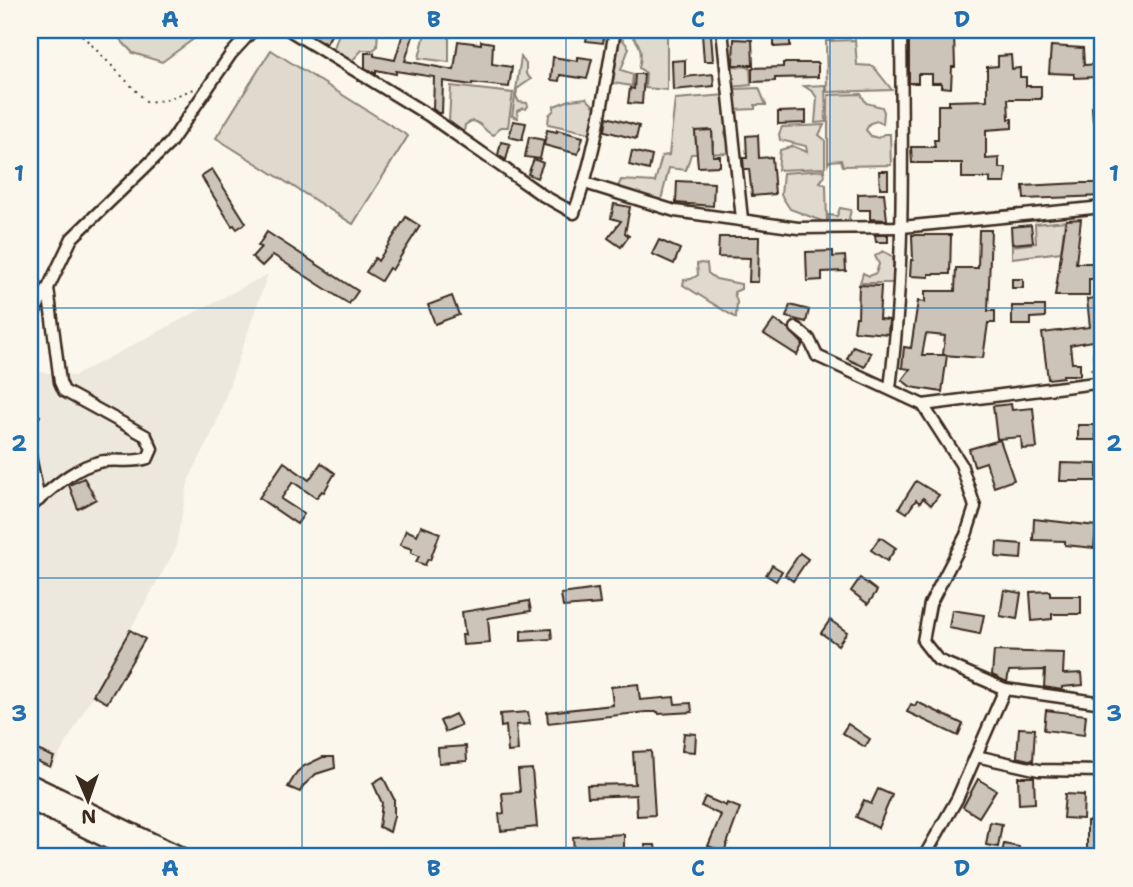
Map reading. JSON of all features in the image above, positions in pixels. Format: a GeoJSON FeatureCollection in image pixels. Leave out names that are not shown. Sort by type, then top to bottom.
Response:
{"type":"FeatureCollection","features":[{"type":"Feature","properties":{"kind":"highway"},"geometry":{"type":"LineString","coordinates":[[30,784],[181,857]]}},
{"type":"Feature","properties":{"kind":"highway"},"geometry":{"type":"LineString","coordinates":[[30,800],[145,857]]}},
{"type":"Feature","properties":{"kind":"street"},"geometry":{"type":"LineString","coordinates":[[30,319],[72,238],[170,144],[231,54],[253,30]]}},
{"type":"Feature","properties":{"kind":"street"},"geometry":{"type":"LineString","coordinates":[[289,30],[428,115],[542,195],[574,214],[596,141],[615,30]]}},
{"type":"Feature","properties":{"kind":"street"},"geometry":{"type":"LineString","coordinates":[[722,30],[741,219]]}},
{"type":"Feature","properties":{"kind":"street"},"geometry":{"type":"LineString","coordinates":[[890,388],[897,331],[902,227],[901,30]]}},
{"type":"Feature","properties":{"kind":"street"},"geometry":{"type":"LineString","coordinates":[[1079,30],[1103,33]]}},
{"type":"Feature","properties":{"kind":"street"},"geometry":{"type":"LineString","coordinates":[[585,183],[675,211],[798,228],[902,227],[1103,207]]}},
{"type":"Feature","properties":{"kind":"street"},"geometry":{"type":"LineString","coordinates":[[30,507],[77,471],[99,462],[135,463],[148,458],[152,449],[146,436],[64,391],[60,382],[47,288]]}},
{"type":"Feature","properties":{"kind":"street"},"geometry":{"type":"LineString","coordinates":[[796,328],[809,339],[817,356],[923,405],[961,464],[975,507],[966,535],[930,604],[923,641],[938,660],[1005,689],[1103,703]]}},
{"type":"Feature","properties":{"kind":"street"},"geometry":{"type":"LineString","coordinates":[[923,405],[1103,382]]}},
{"type":"Feature","properties":{"kind":"street"},"geometry":{"type":"LineString","coordinates":[[30,456],[39,500]]}},
{"type":"Feature","properties":{"kind":"street"},"geometry":{"type":"LineString","coordinates":[[924,857],[957,799],[1005,689]]}},
{"type":"Feature","properties":{"kind":"street"},"geometry":{"type":"LineString","coordinates":[[976,756],[1039,770],[1103,771]]}},
{"type":"Feature","properties":{"kind":"path"},"geometry":{"type":"LineString","coordinates":[[77,30],[147,102],[165,100],[211,82]]}},
{"type":"Feature","properties":{"kind":"shaded area"},"geometry":{"type":"Polygon","coordinates":[[[111,30],[206,30],[162,62],[133,53],[111,30]]]}},
{"type":"Feature","properties":{"kind":"shaded area"},"geometry":{"type":"Polygon","coordinates":[[[340,30],[378,30],[377,47],[373,50],[362,50],[351,62],[333,51],[340,30]]]}},
{"type":"Feature","properties":{"kind":"shaded area"},"geometry":{"type":"Polygon","coordinates":[[[426,30],[449,30],[449,62],[419,58],[426,30]]]}},
{"type":"Feature","properties":{"kind":"shaded area"},"geometry":{"type":"Polygon","coordinates":[[[628,31],[667,31],[667,90],[645,88],[646,73],[639,68],[640,48],[628,31]]]}},
{"type":"Feature","properties":{"kind":"shaded area"},"geometry":{"type":"Polygon","coordinates":[[[620,36],[629,48],[621,70],[633,74],[632,86],[613,83],[620,36]]]}},
{"type":"Feature","properties":{"kind":"shaded area"},"geometry":{"type":"Polygon","coordinates":[[[855,40],[857,65],[873,66],[892,90],[827,92],[826,41],[855,40]]]}},
{"type":"Feature","properties":{"kind":"shaded area"},"geometry":{"type":"Polygon","coordinates":[[[271,50],[408,136],[353,224],[216,138],[271,50]]]}},
{"type":"Feature","properties":{"kind":"shaded area"},"geometry":{"type":"Polygon","coordinates":[[[521,57],[526,64],[526,74],[531,79],[517,89],[519,102],[527,103],[528,106],[517,111],[518,118],[512,116],[521,57]]]}},
{"type":"Feature","properties":{"kind":"shaded area"},"geometry":{"type":"Polygon","coordinates":[[[731,66],[750,67],[751,85],[731,87],[731,66]]]}},
{"type":"Feature","properties":{"kind":"shaded area"},"geometry":{"type":"Polygon","coordinates":[[[825,85],[826,122],[815,123],[817,98],[804,86],[825,85]]]}},
{"type":"Feature","properties":{"kind":"shaded area"},"geometry":{"type":"Polygon","coordinates":[[[451,86],[513,93],[508,127],[500,127],[494,135],[472,121],[465,125],[464,132],[462,131],[449,121],[451,86]]]}},
{"type":"Feature","properties":{"kind":"shaded area"},"geometry":{"type":"Polygon","coordinates":[[[759,88],[766,105],[755,105],[755,109],[734,110],[730,93],[733,89],[759,88]]]}},
{"type":"Feature","properties":{"kind":"shaded area"},"geometry":{"type":"Polygon","coordinates":[[[861,94],[866,103],[882,107],[883,124],[877,121],[870,123],[866,130],[871,136],[878,138],[890,134],[891,165],[843,166],[841,160],[830,161],[828,164],[828,95],[861,94]]]}},
{"type":"Feature","properties":{"kind":"shaded area"},"geometry":{"type":"Polygon","coordinates":[[[726,95],[729,120],[725,133],[732,153],[691,154],[686,170],[669,168],[660,204],[617,189],[621,180],[655,182],[662,156],[669,155],[675,99],[726,95]],[[695,131],[696,146],[713,145],[712,131],[695,131]]]}},
{"type":"Feature","properties":{"kind":"shaded area"},"geometry":{"type":"Polygon","coordinates":[[[586,98],[595,107],[590,133],[548,124],[554,106],[586,98]]]}},
{"type":"Feature","properties":{"kind":"shaded area"},"geometry":{"type":"Polygon","coordinates":[[[824,125],[819,135],[825,140],[825,168],[778,170],[780,150],[793,146],[807,152],[806,146],[780,140],[782,127],[824,125]]]}},
{"type":"Feature","properties":{"kind":"shaded area"},"geometry":{"type":"Polygon","coordinates":[[[824,170],[825,176],[820,182],[826,185],[827,223],[790,209],[781,195],[783,173],[824,170]]]}},
{"type":"Feature","properties":{"kind":"shaded area"},"geometry":{"type":"Polygon","coordinates":[[[840,208],[851,210],[851,221],[829,222],[828,215],[837,216],[840,208]]]}},
{"type":"Feature","properties":{"kind":"shaded area"},"geometry":{"type":"Polygon","coordinates":[[[1065,221],[1061,252],[1012,258],[1012,246],[1036,243],[1035,224],[1065,221]]]}},
{"type":"Feature","properties":{"kind":"shaded area"},"geometry":{"type":"Polygon","coordinates":[[[883,251],[893,257],[893,283],[860,283],[863,273],[869,276],[876,273],[879,264],[875,256],[883,251]]]}},
{"type":"Feature","properties":{"kind":"shaded area"},"geometry":{"type":"Polygon","coordinates":[[[697,264],[707,264],[708,273],[716,279],[741,284],[741,289],[734,292],[737,302],[736,318],[683,285],[684,280],[698,275],[697,264]]]}},
{"type":"Feature","properties":{"kind":"shaded area"},"geometry":{"type":"Polygon","coordinates":[[[268,274],[215,427],[189,479],[175,550],[52,768],[30,757],[30,288],[36,371],[74,376],[268,274]]]}},
{"type":"Feature","properties":{"kind":"shaded area"},"geometry":{"type":"Polygon","coordinates":[[[1103,351],[1103,372],[1094,373],[1091,369],[1094,367],[1093,354],[1103,351]]]}},
{"type":"Feature","properties":{"kind":"building"},"geometry":{"type":"Polygon","coordinates":[[[303,30],[334,30],[326,44],[303,30]]]}},
{"type":"Feature","properties":{"kind":"building"},"geometry":{"type":"Polygon","coordinates":[[[404,30],[415,30],[405,61],[454,70],[458,41],[493,43],[492,64],[512,67],[509,87],[443,81],[442,113],[438,113],[433,109],[434,77],[396,71],[396,74],[376,70],[376,74],[365,68],[365,53],[395,60],[404,30]]]}},
{"type":"Feature","properties":{"kind":"building"},"geometry":{"type":"Polygon","coordinates":[[[588,30],[605,30],[603,43],[586,41],[588,30]]]}},
{"type":"Feature","properties":{"kind":"building"},"geometry":{"type":"Polygon","coordinates":[[[702,34],[711,34],[713,61],[704,61],[702,34]]]}},
{"type":"Feature","properties":{"kind":"building"},"geometry":{"type":"Polygon","coordinates":[[[954,35],[955,67],[952,67],[951,88],[941,87],[941,83],[932,83],[932,74],[918,74],[918,83],[909,83],[909,39],[954,35]]]}},
{"type":"Feature","properties":{"kind":"building"},"geometry":{"type":"Polygon","coordinates":[[[774,36],[790,36],[790,46],[774,47],[774,36]]]}},
{"type":"Feature","properties":{"kind":"building"},"geometry":{"type":"Polygon","coordinates":[[[734,39],[752,40],[753,65],[733,65],[734,39]]]}},
{"type":"Feature","properties":{"kind":"building"},"geometry":{"type":"Polygon","coordinates":[[[1051,46],[1083,48],[1084,65],[1103,64],[1103,74],[1097,74],[1097,77],[1074,78],[1074,74],[1049,73],[1051,46]]]}},
{"type":"Feature","properties":{"kind":"building"},"geometry":{"type":"Polygon","coordinates":[[[1011,55],[1012,69],[1020,68],[1020,77],[1026,77],[1026,86],[1041,86],[1041,99],[1008,99],[1012,128],[986,130],[986,159],[999,158],[999,168],[1006,168],[1005,183],[990,183],[990,178],[962,178],[962,163],[912,163],[911,147],[935,147],[934,140],[938,140],[938,105],[949,105],[949,101],[987,100],[987,67],[998,66],[998,56],[1011,55]]]}},
{"type":"Feature","properties":{"kind":"building"},"geometry":{"type":"Polygon","coordinates":[[[553,57],[578,61],[578,57],[592,59],[587,79],[560,75],[559,81],[551,80],[553,57]]]}},
{"type":"Feature","properties":{"kind":"building"},"geometry":{"type":"Polygon","coordinates":[[[685,60],[685,77],[713,74],[714,86],[673,90],[672,61],[685,60]]]}},
{"type":"Feature","properties":{"kind":"building"},"geometry":{"type":"Polygon","coordinates":[[[783,63],[818,63],[818,77],[775,78],[775,81],[752,82],[752,68],[783,67],[783,63]]]}},
{"type":"Feature","properties":{"kind":"building"},"geometry":{"type":"Polygon","coordinates":[[[635,74],[644,74],[642,104],[628,103],[630,88],[634,89],[635,74]]]}},
{"type":"Feature","properties":{"kind":"building"},"geometry":{"type":"Polygon","coordinates":[[[1103,106],[1103,121],[1093,121],[1092,107],[1103,106]]]}},
{"type":"Feature","properties":{"kind":"building"},"geometry":{"type":"Polygon","coordinates":[[[806,111],[806,123],[778,124],[778,112],[806,111]]]}},
{"type":"Feature","properties":{"kind":"building"},"geometry":{"type":"Polygon","coordinates":[[[607,117],[639,126],[636,139],[605,131],[607,117]]]}},
{"type":"Feature","properties":{"kind":"building"},"geometry":{"type":"Polygon","coordinates":[[[513,121],[526,123],[522,140],[509,137],[513,121]]]}},
{"type":"Feature","properties":{"kind":"building"},"geometry":{"type":"Polygon","coordinates":[[[547,130],[583,137],[578,154],[544,145],[547,130]]]}},
{"type":"Feature","properties":{"kind":"building"},"geometry":{"type":"Polygon","coordinates":[[[712,130],[713,156],[720,156],[720,166],[698,167],[695,131],[712,130]]]}},
{"type":"Feature","properties":{"kind":"building"},"geometry":{"type":"Polygon","coordinates":[[[758,135],[759,158],[772,157],[775,194],[752,196],[749,169],[744,169],[743,158],[747,158],[746,136],[758,135]]]}},
{"type":"Feature","properties":{"kind":"building"},"geometry":{"type":"Polygon","coordinates":[[[529,137],[544,140],[540,159],[525,157],[529,137]]]}},
{"type":"Feature","properties":{"kind":"building"},"geometry":{"type":"Polygon","coordinates":[[[501,142],[510,144],[506,160],[498,155],[501,142]]]}},
{"type":"Feature","properties":{"kind":"building"},"geometry":{"type":"Polygon","coordinates":[[[632,151],[652,156],[649,170],[629,165],[632,151]]]}},
{"type":"Feature","properties":{"kind":"building"},"geometry":{"type":"Polygon","coordinates":[[[534,159],[543,163],[537,178],[528,174],[534,159]]]}},
{"type":"Feature","properties":{"kind":"building"},"geometry":{"type":"Polygon","coordinates":[[[212,169],[246,223],[237,229],[232,226],[201,176],[212,169]]]}},
{"type":"Feature","properties":{"kind":"building"},"geometry":{"type":"Polygon","coordinates":[[[879,171],[888,171],[888,188],[880,188],[879,171]]]}},
{"type":"Feature","properties":{"kind":"building"},"geometry":{"type":"Polygon","coordinates":[[[677,181],[714,183],[713,206],[676,203],[677,181]]]}},
{"type":"Feature","properties":{"kind":"building"},"geometry":{"type":"Polygon","coordinates":[[[1103,183],[1103,196],[1024,199],[1023,186],[1103,183]]]}},
{"type":"Feature","properties":{"kind":"building"},"geometry":{"type":"Polygon","coordinates":[[[884,193],[887,220],[870,219],[870,210],[858,210],[858,194],[884,193]]]}},
{"type":"Feature","properties":{"kind":"building"},"geometry":{"type":"Polygon","coordinates":[[[614,204],[630,207],[625,233],[629,236],[621,247],[608,238],[621,221],[611,218],[614,204]]]}},
{"type":"Feature","properties":{"kind":"building"},"geometry":{"type":"Polygon","coordinates":[[[406,217],[420,226],[392,270],[389,268],[381,281],[366,272],[375,258],[378,261],[406,217]]]}},
{"type":"Feature","properties":{"kind":"building"},"geometry":{"type":"Polygon","coordinates":[[[1081,219],[1076,263],[1103,263],[1103,279],[1089,279],[1089,296],[1055,296],[1066,220],[1081,219]]]}},
{"type":"Feature","properties":{"kind":"building"},"geometry":{"type":"Polygon","coordinates":[[[1031,225],[1033,242],[1012,244],[1011,227],[1031,225]]]}},
{"type":"Feature","properties":{"kind":"building"},"geometry":{"type":"Polygon","coordinates":[[[979,230],[991,230],[988,311],[995,311],[995,323],[988,323],[983,358],[947,355],[942,392],[911,387],[902,380],[910,369],[902,368],[904,347],[911,348],[918,301],[925,302],[925,291],[955,291],[956,268],[978,268],[979,230]],[[926,334],[922,355],[943,355],[945,336],[926,334]]]}},
{"type":"Feature","properties":{"kind":"building"},"geometry":{"type":"Polygon","coordinates":[[[267,232],[358,291],[349,304],[273,255],[262,266],[252,257],[261,247],[258,246],[267,232]]]}},
{"type":"Feature","properties":{"kind":"building"},"geometry":{"type":"Polygon","coordinates":[[[875,235],[888,235],[888,242],[876,242],[875,235]]]}},
{"type":"Feature","properties":{"kind":"building"},"geometry":{"type":"Polygon","coordinates":[[[912,235],[951,235],[950,274],[910,276],[913,260],[912,235]]]}},
{"type":"Feature","properties":{"kind":"building"},"geometry":{"type":"Polygon","coordinates":[[[719,237],[759,237],[758,282],[749,282],[750,258],[718,257],[719,237]]]}},
{"type":"Feature","properties":{"kind":"building"},"geometry":{"type":"Polygon","coordinates":[[[659,240],[680,249],[674,264],[652,254],[659,240]]]}},
{"type":"Feature","properties":{"kind":"building"},"geometry":{"type":"Polygon","coordinates":[[[833,251],[833,257],[845,256],[846,271],[822,272],[822,280],[807,281],[806,252],[833,251]]]}},
{"type":"Feature","properties":{"kind":"building"},"geometry":{"type":"Polygon","coordinates":[[[1012,279],[1023,279],[1023,288],[1012,288],[1012,279]]]}},
{"type":"Feature","properties":{"kind":"building"},"geometry":{"type":"Polygon","coordinates":[[[859,285],[881,286],[879,319],[889,320],[888,334],[854,331],[858,317],[859,285]]]}},
{"type":"Feature","properties":{"kind":"building"},"geometry":{"type":"Polygon","coordinates":[[[452,296],[459,315],[435,324],[428,305],[452,296]]]}},
{"type":"Feature","properties":{"kind":"building"},"geometry":{"type":"Polygon","coordinates":[[[1103,297],[1103,339],[1070,345],[1072,363],[1080,363],[1080,375],[1063,375],[1048,379],[1042,333],[1090,327],[1087,299],[1103,297]]]}},
{"type":"Feature","properties":{"kind":"building"},"geometry":{"type":"Polygon","coordinates":[[[790,305],[809,310],[806,322],[786,317],[790,305]]]}},
{"type":"Feature","properties":{"kind":"building"},"geometry":{"type":"Polygon","coordinates":[[[1012,306],[1045,306],[1045,317],[1031,318],[1031,325],[1012,325],[1012,306]]]}},
{"type":"Feature","properties":{"kind":"building"},"geometry":{"type":"Polygon","coordinates":[[[774,320],[789,329],[803,344],[797,355],[764,334],[774,320]]]}},
{"type":"Feature","properties":{"kind":"building"},"geometry":{"type":"Polygon","coordinates":[[[853,346],[871,353],[865,367],[847,359],[853,346]]]}},
{"type":"Feature","properties":{"kind":"building"},"geometry":{"type":"Polygon","coordinates":[[[1011,404],[1012,410],[1033,408],[1037,448],[1022,449],[1021,437],[997,439],[993,406],[1011,404]]]}},
{"type":"Feature","properties":{"kind":"building"},"geometry":{"type":"Polygon","coordinates":[[[30,411],[40,416],[30,434],[30,411]]]}},
{"type":"Feature","properties":{"kind":"building"},"geometry":{"type":"Polygon","coordinates":[[[1078,425],[1095,425],[1096,440],[1078,440],[1078,425]]]}},
{"type":"Feature","properties":{"kind":"building"},"geometry":{"type":"Polygon","coordinates":[[[1000,440],[1014,480],[994,487],[986,462],[974,466],[969,449],[1000,440]]]}},
{"type":"Feature","properties":{"kind":"building"},"geometry":{"type":"Polygon","coordinates":[[[284,462],[309,480],[321,463],[335,473],[324,492],[316,498],[293,482],[281,499],[304,514],[297,524],[259,498],[284,462]]]}},
{"type":"Feature","properties":{"kind":"building"},"geometry":{"type":"Polygon","coordinates":[[[1061,463],[1097,464],[1097,481],[1060,481],[1061,463]]]}},
{"type":"Feature","properties":{"kind":"building"},"geometry":{"type":"Polygon","coordinates":[[[84,478],[96,499],[78,509],[69,485],[84,478]]]}},
{"type":"Feature","properties":{"kind":"building"},"geometry":{"type":"Polygon","coordinates":[[[916,481],[939,495],[931,505],[923,498],[920,503],[916,500],[907,513],[899,508],[916,481]]]}},
{"type":"Feature","properties":{"kind":"building"},"geometry":{"type":"Polygon","coordinates":[[[1034,519],[1096,526],[1094,548],[1065,545],[1065,541],[1033,540],[1034,519]]]}},
{"type":"Feature","properties":{"kind":"building"},"geometry":{"type":"Polygon","coordinates":[[[421,526],[440,533],[430,560],[428,559],[425,565],[416,562],[419,556],[411,553],[412,549],[400,545],[406,530],[417,535],[421,526]]]}},
{"type":"Feature","properties":{"kind":"building"},"geometry":{"type":"Polygon","coordinates":[[[880,537],[896,548],[887,561],[871,550],[880,537]]]}},
{"type":"Feature","properties":{"kind":"building"},"geometry":{"type":"Polygon","coordinates":[[[997,542],[1022,544],[1021,559],[996,557],[997,542]]]}},
{"type":"Feature","properties":{"kind":"building"},"geometry":{"type":"Polygon","coordinates":[[[800,553],[808,559],[793,581],[785,575],[800,553]]]}},
{"type":"Feature","properties":{"kind":"building"},"geometry":{"type":"Polygon","coordinates":[[[772,565],[782,571],[776,581],[766,575],[772,565]]]}},
{"type":"Feature","properties":{"kind":"building"},"geometry":{"type":"Polygon","coordinates":[[[860,578],[877,591],[868,604],[851,591],[860,578]]]}},
{"type":"Feature","properties":{"kind":"building"},"geometry":{"type":"Polygon","coordinates":[[[598,589],[600,604],[563,607],[561,594],[598,589]]]}},
{"type":"Feature","properties":{"kind":"building"},"geometry":{"type":"Polygon","coordinates":[[[1004,590],[1021,593],[1017,619],[1000,616],[1004,590]]]}},
{"type":"Feature","properties":{"kind":"building"},"geometry":{"type":"Polygon","coordinates":[[[1050,591],[1050,596],[1081,596],[1081,614],[1052,614],[1052,619],[1032,621],[1030,592],[1050,591]]]}},
{"type":"Feature","properties":{"kind":"building"},"geometry":{"type":"Polygon","coordinates":[[[529,601],[531,611],[488,618],[490,643],[463,645],[462,635],[465,635],[462,612],[529,601]]]}},
{"type":"Feature","properties":{"kind":"building"},"geometry":{"type":"Polygon","coordinates":[[[952,610],[984,615],[980,634],[949,628],[952,610]]]}},
{"type":"Feature","properties":{"kind":"building"},"geometry":{"type":"Polygon","coordinates":[[[830,620],[847,632],[838,645],[821,633],[830,620]]]}},
{"type":"Feature","properties":{"kind":"building"},"geometry":{"type":"Polygon","coordinates":[[[551,629],[552,639],[521,641],[521,631],[551,629]]]}},
{"type":"Feature","properties":{"kind":"building"},"geometry":{"type":"Polygon","coordinates":[[[130,630],[145,639],[107,703],[93,695],[130,630]]]}},
{"type":"Feature","properties":{"kind":"building"},"geometry":{"type":"Polygon","coordinates":[[[994,651],[1064,653],[1063,674],[1082,673],[1083,685],[1062,687],[1062,690],[1044,687],[1045,670],[1009,671],[1007,682],[992,675],[994,651]]]}},
{"type":"Feature","properties":{"kind":"building"},"geometry":{"type":"Polygon","coordinates":[[[638,684],[640,700],[674,697],[675,704],[691,703],[692,712],[646,712],[548,723],[547,712],[613,705],[611,687],[638,684]]]}},
{"type":"Feature","properties":{"kind":"building"},"geometry":{"type":"Polygon","coordinates":[[[917,702],[963,724],[958,736],[907,712],[911,704],[915,706],[917,702]]]}},
{"type":"Feature","properties":{"kind":"building"},"geometry":{"type":"Polygon","coordinates":[[[1046,710],[1086,715],[1084,735],[1044,730],[1046,710]]]}},
{"type":"Feature","properties":{"kind":"building"},"geometry":{"type":"Polygon","coordinates":[[[528,712],[530,724],[516,725],[518,751],[508,752],[506,726],[501,727],[500,714],[528,712]]]}},
{"type":"Feature","properties":{"kind":"building"},"geometry":{"type":"Polygon","coordinates":[[[455,714],[461,725],[445,732],[440,721],[455,714]]]}},
{"type":"Feature","properties":{"kind":"building"},"geometry":{"type":"Polygon","coordinates":[[[848,724],[870,739],[865,747],[842,733],[848,724]]]}},
{"type":"Feature","properties":{"kind":"building"},"geometry":{"type":"Polygon","coordinates":[[[1019,728],[1035,729],[1033,761],[1017,757],[1019,728]]]}},
{"type":"Feature","properties":{"kind":"building"},"geometry":{"type":"Polygon","coordinates":[[[684,733],[696,734],[695,752],[682,751],[684,733]]]}},
{"type":"Feature","properties":{"kind":"building"},"geometry":{"type":"Polygon","coordinates":[[[466,746],[467,761],[439,763],[438,748],[466,746]]]}},
{"type":"Feature","properties":{"kind":"building"},"geometry":{"type":"Polygon","coordinates":[[[30,747],[54,757],[50,767],[30,758],[30,747]]]}},
{"type":"Feature","properties":{"kind":"building"},"geometry":{"type":"Polygon","coordinates":[[[651,751],[655,815],[637,816],[636,795],[588,797],[587,785],[635,784],[633,752],[651,751]]]}},
{"type":"Feature","properties":{"kind":"building"},"geometry":{"type":"Polygon","coordinates":[[[323,757],[334,757],[335,768],[316,774],[300,792],[288,787],[304,766],[323,757]]]}},
{"type":"Feature","properties":{"kind":"building"},"geometry":{"type":"Polygon","coordinates":[[[532,769],[537,827],[501,831],[499,814],[504,813],[502,793],[520,792],[518,770],[532,769]]]}},
{"type":"Feature","properties":{"kind":"building"},"geometry":{"type":"Polygon","coordinates":[[[383,777],[394,799],[390,832],[379,827],[382,803],[373,783],[383,777]]]}},
{"type":"Feature","properties":{"kind":"building"},"geometry":{"type":"Polygon","coordinates":[[[1018,777],[1034,777],[1035,803],[1019,804],[1018,777]]]}},
{"type":"Feature","properties":{"kind":"building"},"geometry":{"type":"Polygon","coordinates":[[[978,779],[996,790],[979,817],[963,807],[978,779]]]}},
{"type":"Feature","properties":{"kind":"building"},"geometry":{"type":"Polygon","coordinates":[[[878,789],[892,795],[878,828],[856,817],[864,800],[871,804],[878,789]]]}},
{"type":"Feature","properties":{"kind":"building"},"geometry":{"type":"Polygon","coordinates":[[[1065,794],[1084,795],[1083,819],[1063,818],[1065,794]]]}},
{"type":"Feature","properties":{"kind":"building"},"geometry":{"type":"Polygon","coordinates":[[[705,797],[726,806],[727,803],[740,808],[724,852],[708,846],[721,815],[701,806],[705,797]]]}},
{"type":"Feature","properties":{"kind":"building"},"geometry":{"type":"Polygon","coordinates":[[[1087,821],[1103,821],[1103,856],[1087,856],[1087,821]]]}},
{"type":"Feature","properties":{"kind":"building"},"geometry":{"type":"Polygon","coordinates":[[[990,822],[1002,824],[998,847],[986,845],[990,822]]]}},
{"type":"Feature","properties":{"kind":"building"},"geometry":{"type":"Polygon","coordinates":[[[624,834],[624,849],[574,852],[573,837],[624,834]]]}},
{"type":"Feature","properties":{"kind":"building"},"geometry":{"type":"Polygon","coordinates":[[[1004,844],[1019,847],[1017,857],[1001,857],[1004,844]]]}},
{"type":"Feature","properties":{"kind":"building"},"geometry":{"type":"Polygon","coordinates":[[[645,845],[655,845],[657,857],[646,857],[645,845]]]}}]}
